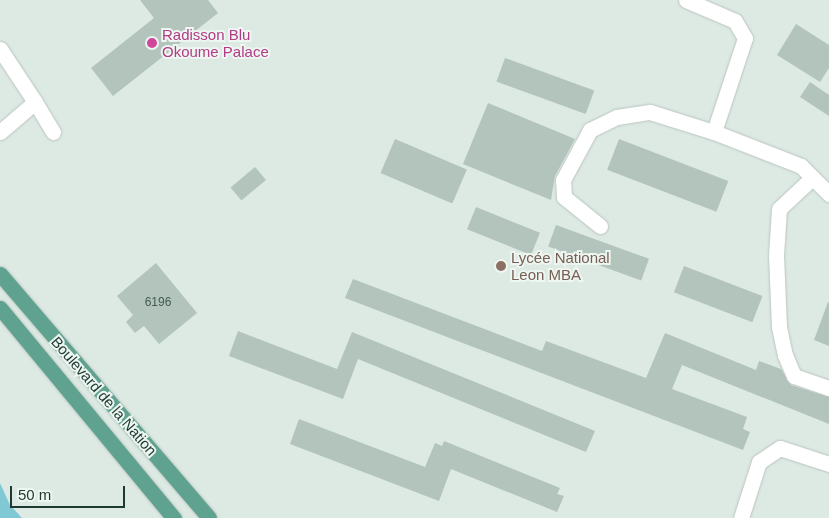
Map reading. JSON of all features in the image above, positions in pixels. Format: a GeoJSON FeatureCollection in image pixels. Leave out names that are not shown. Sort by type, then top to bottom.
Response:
{"type":"FeatureCollection","features":[{"type":"Feature","properties":{"kind":"main road","name":"Boulevard de la Nation"},"geometry":{"type":"LineString","coordinates":[[0,274],[209,518]]}},
{"type":"Feature","properties":{"kind":"main road","name":"Boulevard de la Nation"},"geometry":{"type":"LineString","coordinates":[[0,308],[174,518]]}},
{"type":"Feature","properties":{"kind":"lane"},"geometry":{"type":"LineString","coordinates":[[686,0],[734,21],[745,38],[714,132]]}},
{"type":"Feature","properties":{"kind":"lane"},"geometry":{"type":"LineString","coordinates":[[0,49],[53,132]]}},
{"type":"Feature","properties":{"kind":"lane"},"geometry":{"type":"LineString","coordinates":[[0,132],[35,102]]}},
{"type":"Feature","properties":{"kind":"lane"},"geometry":{"type":"LineString","coordinates":[[600,226],[564,197],[563,180],[590,130],[617,117],[650,112],[714,132],[801,166],[829,194]]}},
{"type":"Feature","properties":{"kind":"lane"},"geometry":{"type":"LineString","coordinates":[[812,178],[779,209],[776,255],[779,327],[785,355],[794,376],[829,388]]}},
{"type":"Feature","properties":{"kind":"lane"},"geometry":{"type":"LineString","coordinates":[[741,518],[759,462],[780,448],[829,464]]}},
{"type":"Feature","properties":{"kind":"water"},"geometry":{"type":"Polygon","coordinates":[[[0,483],[10,505],[22,518],[0,518],[0,483]]]}},
{"type":"Feature","properties":{"kind":"building","name":"Radisson Blu Okoume Palace"},"geometry":{"type":"Polygon","coordinates":[[[140,0],[208,0],[218,13],[113,96],[91,68],[154,18],[140,0]]]}},
{"type":"Feature","properties":{"kind":"building"},"geometry":{"type":"Polygon","coordinates":[[[796,24],[829,45],[829,68],[820,82],[777,55],[796,24]]]}},
{"type":"Feature","properties":{"kind":"building"},"geometry":{"type":"Polygon","coordinates":[[[505,58],[594,90],[586,114],[496,81],[505,58]]]}},
{"type":"Feature","properties":{"kind":"building"},"geometry":{"type":"Polygon","coordinates":[[[810,82],[829,95],[829,116],[800,97],[810,82]]]}},
{"type":"Feature","properties":{"kind":"building"},"geometry":{"type":"Polygon","coordinates":[[[488,103],[575,139],[555,176],[551,200],[463,164],[488,103]]]}},
{"type":"Feature","properties":{"kind":"building"},"geometry":{"type":"Polygon","coordinates":[[[395,139],[467,169],[452,204],[381,173],[395,139]]]}},
{"type":"Feature","properties":{"kind":"building"},"geometry":{"type":"Polygon","coordinates":[[[619,139],[728,181],[716,212],[607,170],[619,139]]]}},
{"type":"Feature","properties":{"kind":"building"},"geometry":{"type":"Polygon","coordinates":[[[255,167],[266,180],[241,201],[230,188],[255,167]]]}},
{"type":"Feature","properties":{"kind":"building"},"geometry":{"type":"Polygon","coordinates":[[[476,207],[540,233],[531,255],[467,229],[476,207]]]}},
{"type":"Feature","properties":{"kind":"building"},"geometry":{"type":"Polygon","coordinates":[[[556,225],[649,259],[641,280],[548,247],[556,225]]]}},
{"type":"Feature","properties":{"kind":"building"},"geometry":{"type":"Polygon","coordinates":[[[156,263],[197,313],[159,344],[144,326],[135,333],[126,322],[133,315],[117,296],[156,263]]]}},
{"type":"Feature","properties":{"kind":"building"},"geometry":{"type":"Polygon","coordinates":[[[684,266],[762,296],[752,322],[674,292],[684,266]]]}},
{"type":"Feature","properties":{"kind":"building"},"geometry":{"type":"Polygon","coordinates":[[[353,279],[542,351],[546,341],[646,378],[665,333],[756,370],[759,361],[781,369],[791,385],[829,397],[829,424],[682,365],[672,389],[747,417],[743,429],[750,432],[743,450],[345,298],[353,279]]]}},
{"type":"Feature","properties":{"kind":"building"},"geometry":{"type":"Polygon","coordinates":[[[829,303],[829,346],[814,340],[829,303]]]}},
{"type":"Feature","properties":{"kind":"building"},"geometry":{"type":"Polygon","coordinates":[[[238,331],[337,369],[352,332],[595,431],[586,452],[358,359],[343,399],[229,356],[238,331]]]}},
{"type":"Feature","properties":{"kind":"building"},"geometry":{"type":"Polygon","coordinates":[[[299,419],[425,467],[435,443],[442,446],[444,441],[560,488],[557,494],[564,496],[557,512],[451,469],[439,501],[290,444],[299,419]]]}},
{"type":"Feature","properties":{"kind":"place","name":"Radisson Blu Okoume Palace"},"geometry":{"type":"Point","coordinates":[152,43]}},
{"type":"Feature","properties":{"kind":"place","name":"Lycée National Leon MBA"},"geometry":{"type":"Point","coordinates":[501,266]}}]}
